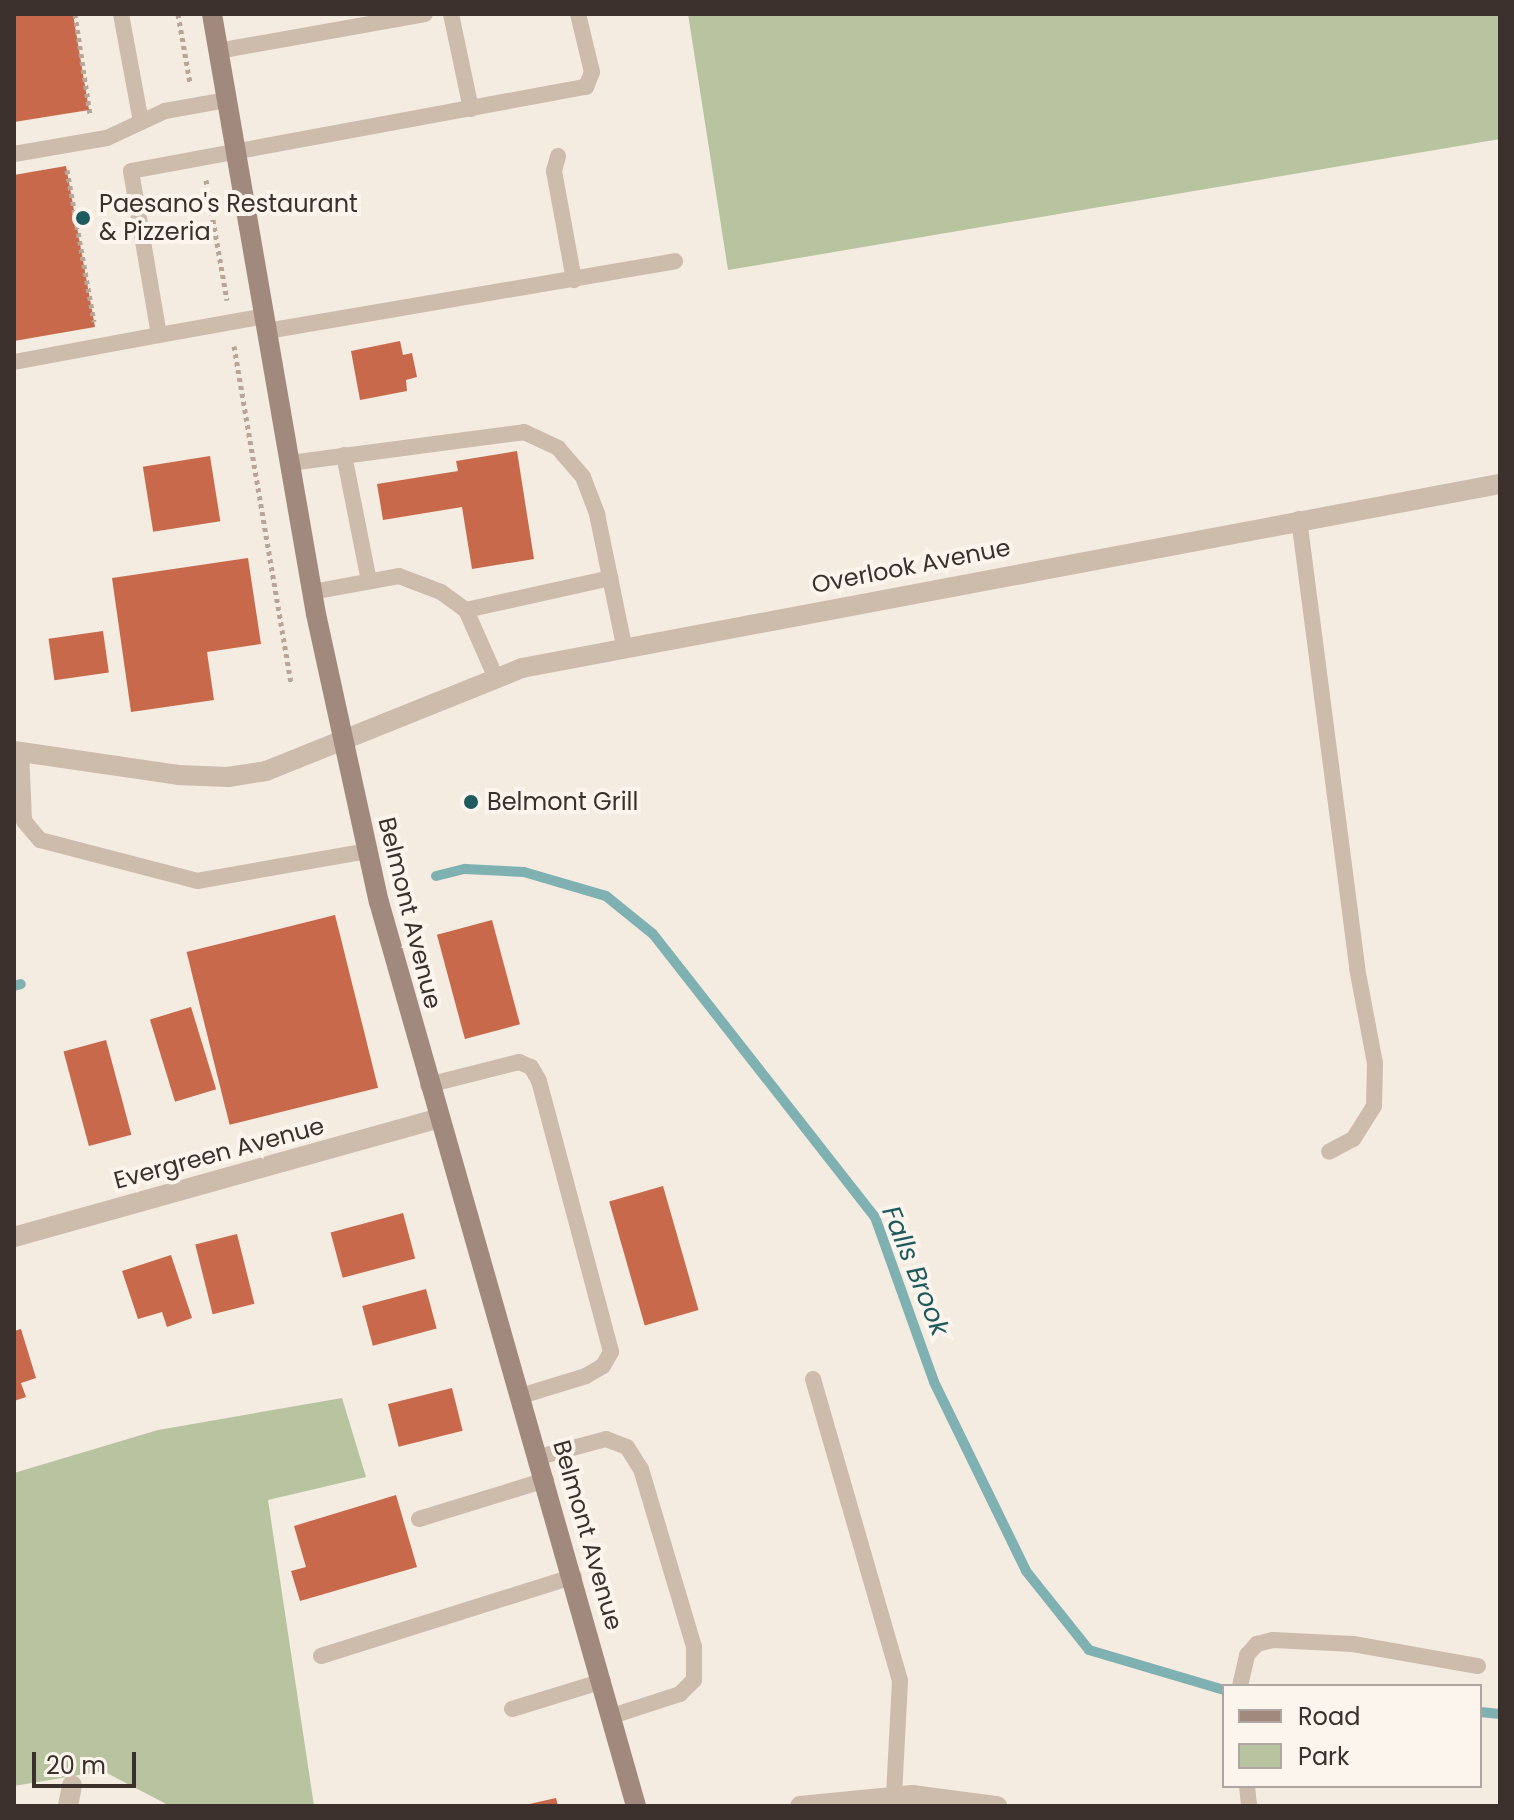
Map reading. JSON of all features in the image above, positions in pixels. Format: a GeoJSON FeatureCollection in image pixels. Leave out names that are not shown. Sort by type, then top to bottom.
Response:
{"type":"FeatureCollection","features":[{"type":"Feature","properties":{"kind":"main road","name":"Belmont Avenue"},"geometry":{"type":"LineString","coordinates":[[212,14],[312,592],[368,851],[428,1085],[574,1576],[636,1806]]}},
{"type":"Feature","properties":{"kind":"street","name":"Overlook Avenue"},"geometry":{"type":"LineString","coordinates":[[17,751],[228,777],[290,764],[496,678],[624,646],[1500,484]]}},
{"type":"Feature","properties":{"kind":"street","name":"Evergreen Avenue"},"geometry":{"type":"LineString","coordinates":[[14,1237],[438,1119]]}},
{"type":"Feature","properties":{"kind":"street"},"geometry":{"type":"LineString","coordinates":[[68,1806],[72,1785]]}},
{"type":"Feature","properties":{"kind":"street"},"geometry":{"type":"LineString","coordinates":[[800,1806],[938,1796],[997,1806]]}},
{"type":"Feature","properties":{"kind":"lane"},"geometry":{"type":"LineString","coordinates":[[121,14],[141,122]]}},
{"type":"Feature","properties":{"kind":"lane"},"geometry":{"type":"LineString","coordinates":[[218,51],[425,14]]}},
{"type":"Feature","properties":{"kind":"lane"},"geometry":{"type":"LineString","coordinates":[[451,14],[471,109]]}},
{"type":"Feature","properties":{"kind":"lane"},"geometry":{"type":"LineString","coordinates":[[159,335],[131,171],[586,87],[592,72],[578,14]]}},
{"type":"Feature","properties":{"kind":"lane"},"geometry":{"type":"LineString","coordinates":[[14,154],[107,138],[165,111],[227,100]]}},
{"type":"Feature","properties":{"kind":"lane"},"geometry":{"type":"LineString","coordinates":[[558,156],[554,171],[574,280]]}},
{"type":"Feature","properties":{"kind":"lane"},"geometry":{"type":"LineString","coordinates":[[14,362],[159,335],[266,324],[574,280],[675,261]]}},
{"type":"Feature","properties":{"kind":"lane"},"geometry":{"type":"LineString","coordinates":[[290,463],[524,432],[558,448],[583,477],[610,578],[624,646]]}},
{"type":"Feature","properties":{"kind":"lane"},"geometry":{"type":"LineString","coordinates":[[344,455],[369,581]]}},
{"type":"Feature","properties":{"kind":"lane"},"geometry":{"type":"LineString","coordinates":[[1299,519],[1357,968],[1375,1063],[1374,1106],[1353,1139],[1329,1152]]}},
{"type":"Feature","properties":{"kind":"lane"},"geometry":{"type":"LineString","coordinates":[[312,592],[399,576],[441,592],[466,610],[496,678]]}},
{"type":"Feature","properties":{"kind":"lane"},"geometry":{"type":"LineString","coordinates":[[466,610],[610,578]]}},
{"type":"Feature","properties":{"kind":"lane"},"geometry":{"type":"LineString","coordinates":[[17,751],[24,821],[40,840],[197,881],[368,851]]}},
{"type":"Feature","properties":{"kind":"lane"},"geometry":{"type":"LineString","coordinates":[[428,1085],[519,1062],[531,1067],[539,1081],[611,1352],[603,1366],[586,1376],[521,1396]]}},
{"type":"Feature","properties":{"kind":"lane"},"geometry":{"type":"LineString","coordinates":[[813,1379],[900,1681],[894,1797]]}},
{"type":"Feature","properties":{"kind":"lane"},"geometry":{"type":"LineString","coordinates":[[539,1457],[606,1439],[627,1447],[641,1469],[694,1647],[694,1680],[680,1694],[612,1716]]}},
{"type":"Feature","properties":{"kind":"lane"},"geometry":{"type":"LineString","coordinates":[[419,1519],[546,1480]]}},
{"type":"Feature","properties":{"kind":"lane"},"geometry":{"type":"LineString","coordinates":[[321,1656],[574,1576]]}},
{"type":"Feature","properties":{"kind":"lane"},"geometry":{"type":"LineString","coordinates":[[1240,1678],[1257,1644],[1309,1639],[1478,1666]]}},
{"type":"Feature","properties":{"kind":"lane"},"geometry":{"type":"LineString","coordinates":[[512,1709],[603,1681]]}},
{"type":"Feature","properties":{"kind":"path"},"geometry":{"type":"LineString","coordinates":[[75,14],[93,114],[80,116]]}},
{"type":"Feature","properties":{"kind":"path"},"geometry":{"type":"LineString","coordinates":[[66,166],[95,327]]}},
{"type":"Feature","properties":{"kind":"green space"},"geometry":{"type":"Polygon","coordinates":[[[688,14],[1500,14],[1500,139],[728,270],[688,14]]]}},
{"type":"Feature","properties":{"kind":"green space"},"geometry":{"type":"Polygon","coordinates":[[[342,1398],[366,1477],[268,1500],[314,1806],[170,1806],[103,1771],[14,1786],[14,1473],[158,1430],[342,1398]]]}},
{"type":"Feature","properties":{"kind":"building"},"geometry":{"type":"Polygon","coordinates":[[[14,14],[73,14],[89,110],[14,122],[14,14]]]}},
{"type":"Feature","properties":{"kind":"building"},"geometry":{"type":"Polygon","coordinates":[[[66,166],[95,327],[14,341],[14,175],[66,166]]]}},
{"type":"Feature","properties":{"kind":"building"},"geometry":{"type":"Polygon","coordinates":[[[400,341],[403,355],[412,353],[417,377],[406,380],[407,391],[360,400],[351,351],[400,341]]]}},
{"type":"Feature","properties":{"kind":"building"},"geometry":{"type":"Polygon","coordinates":[[[517,451],[534,559],[472,569],[462,507],[383,520],[377,484],[458,471],[456,461],[517,451]]]}},
{"type":"Feature","properties":{"kind":"building"},"geometry":{"type":"Polygon","coordinates":[[[210,456],[220,521],[153,532],[143,467],[210,456]]]}},
{"type":"Feature","properties":{"kind":"building"},"geometry":{"type":"Polygon","coordinates":[[[248,558],[261,644],[207,652],[214,700],[131,712],[112,578],[248,558]]]}},
{"type":"Feature","properties":{"kind":"building"},"geometry":{"type":"Polygon","coordinates":[[[103,631],[109,673],[54,680],[49,639],[103,631]]]}},
{"type":"Feature","properties":{"kind":"building"},"geometry":{"type":"Polygon","coordinates":[[[335,915],[378,1088],[230,1125],[187,952],[335,915]]]}},
{"type":"Feature","properties":{"kind":"building"},"geometry":{"type":"Polygon","coordinates":[[[492,920],[520,1024],[465,1039],[437,935],[492,920]]]}},
{"type":"Feature","properties":{"kind":"building"},"geometry":{"type":"Polygon","coordinates":[[[191,1007],[216,1089],[175,1102],[150,1020],[191,1007]]]}},
{"type":"Feature","properties":{"kind":"building"},"geometry":{"type":"Polygon","coordinates":[[[106,1040],[131,1135],[89,1146],[63,1051],[106,1040]]]}},
{"type":"Feature","properties":{"kind":"building"},"geometry":{"type":"Polygon","coordinates":[[[663,1186],[699,1310],[645,1325],[609,1201],[663,1186]]]}},
{"type":"Feature","properties":{"kind":"building"},"geometry":{"type":"Polygon","coordinates":[[[403,1213],[415,1258],[343,1278],[331,1232],[403,1213]]]}},
{"type":"Feature","properties":{"kind":"building"},"geometry":{"type":"Polygon","coordinates":[[[237,1234],[254,1304],[213,1314],[195,1244],[237,1234]]]}},
{"type":"Feature","properties":{"kind":"building"},"geometry":{"type":"Polygon","coordinates":[[[171,1255],[192,1318],[167,1327],[162,1312],[138,1319],[122,1271],[171,1255]]]}},
{"type":"Feature","properties":{"kind":"building"},"geometry":{"type":"Polygon","coordinates":[[[426,1289],[437,1329],[373,1346],[362,1306],[426,1289]]]}},
{"type":"Feature","properties":{"kind":"building"},"geometry":{"type":"Polygon","coordinates":[[[21,1329],[36,1378],[21,1383],[26,1397],[14,1401],[14,1331],[21,1329]]]}},
{"type":"Feature","properties":{"kind":"building"},"geometry":{"type":"Polygon","coordinates":[[[452,1388],[463,1431],[399,1447],[388,1404],[452,1388]]]}},
{"type":"Feature","properties":{"kind":"building"},"geometry":{"type":"Polygon","coordinates":[[[396,1495],[417,1567],[300,1601],[291,1571],[306,1567],[294,1526],[396,1495]]]}},
{"type":"Feature","properties":{"kind":"building"},"geometry":{"type":"Polygon","coordinates":[[[556,1798],[558,1806],[525,1806],[525,1805],[556,1798]]]}},
{"type":"Feature","properties":{"kind":"waterway","name":"Falls Brook"},"geometry":{"type":"LineString","coordinates":[[436,876],[465,869],[524,872],[606,896],[653,934],[875,1217],[934,1382],[1026,1571],[1089,1650],[1222,1689]]}},
{"type":"Feature","properties":{"kind":"waterway","name":"Falls Brook"},"geometry":{"type":"LineString","coordinates":[[14,986],[21,984]]}},
{"type":"Feature","properties":{"kind":"waterway","name":"Falls Brook"},"geometry":{"type":"LineString","coordinates":[[1482,1712],[1500,1714]]}},
{"type":"Feature","properties":{"kind":"place","name":"Paesano's Restaurant & Pizzeria"},"geometry":{"type":"Point","coordinates":[83,218]}},
{"type":"Feature","properties":{"kind":"place","name":"Belmont Grill"},"geometry":{"type":"Point","coordinates":[471,802]}}]}
